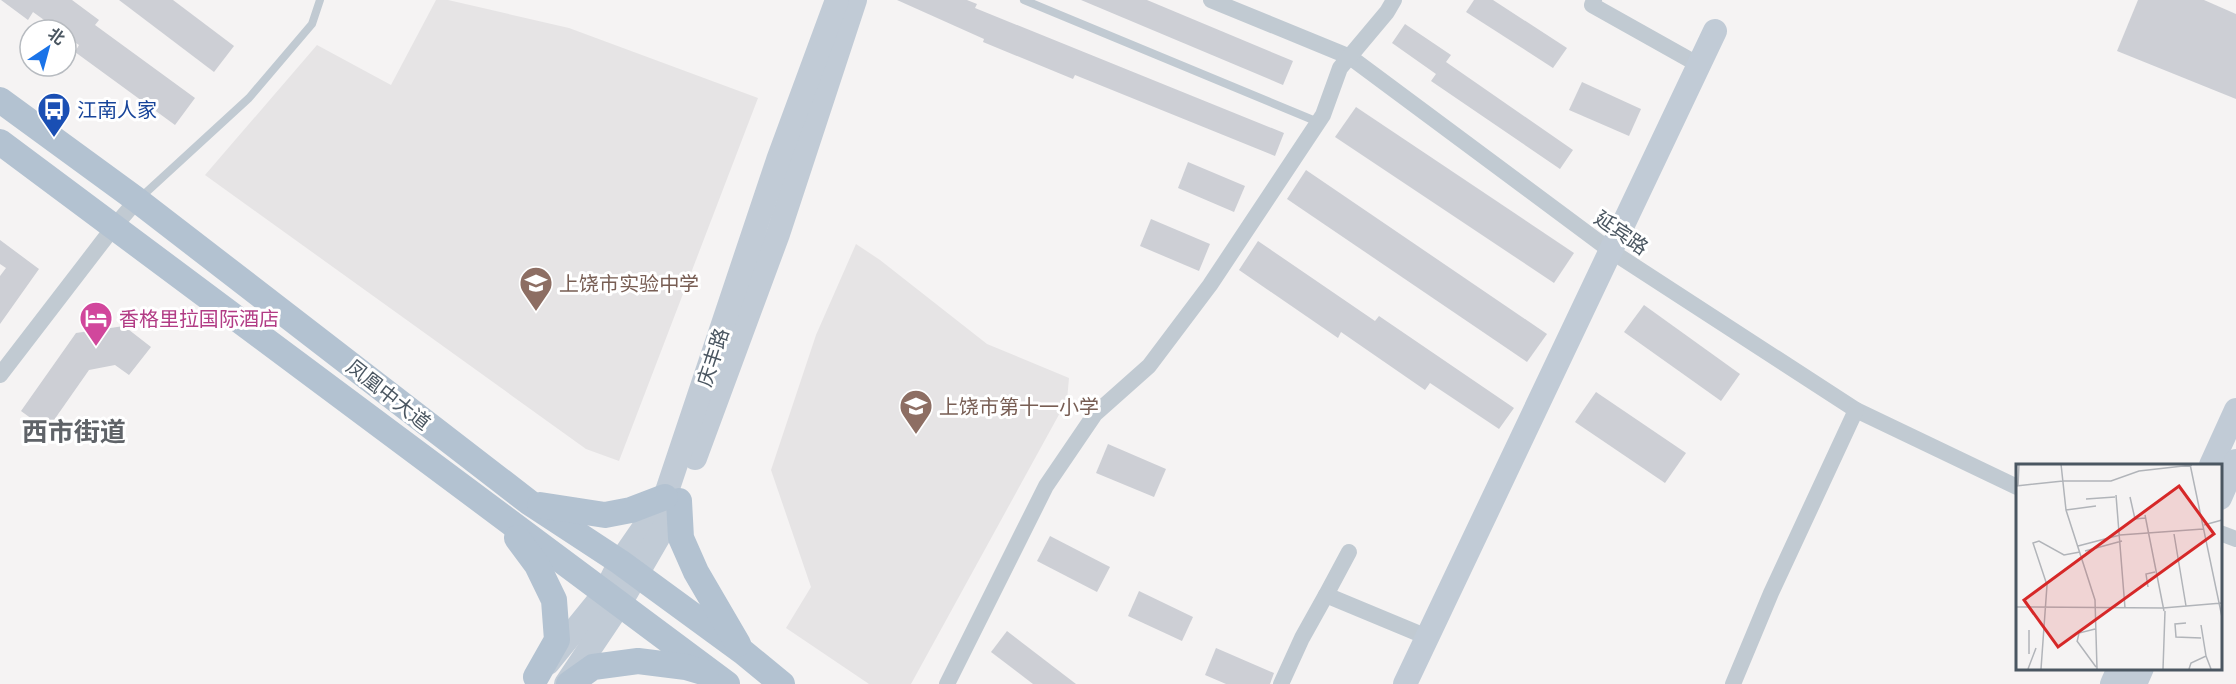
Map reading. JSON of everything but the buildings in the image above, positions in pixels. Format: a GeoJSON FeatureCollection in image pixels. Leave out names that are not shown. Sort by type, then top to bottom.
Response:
{"type":"FeatureCollection","features":[{"type":"Feature","properties":{"kind":"main road","name":"庆丰路"},"geometry":{"type":"LineString","coordinates":[[672,499],[777,160],[837,0]]}},
{"type":"Feature","properties":{"kind":"main road"},"geometry":{"type":"LineString","coordinates":[[568,684],[628,569],[672,499],[778,234],[855,0]]}},
{"type":"Feature","properties":{"kind":"main road"},"geometry":{"type":"LineString","coordinates":[[1405,684],[1715,31]]}},
{"type":"Feature","properties":{"kind":"main road","name":"凤凰中大道"},"geometry":{"type":"LineString","coordinates":[[0,100],[137,200],[530,503],[628,569],[743,652],[782,684]]}},
{"type":"Feature","properties":{"kind":"main road","name":"凤凰中大道"},"geometry":{"type":"LineString","coordinates":[[0,142],[722,680]]}},
{"type":"Feature","properties":{"kind":"main road"},"geometry":{"type":"LineString","coordinates":[[2211,464],[2236,410]]}},
{"type":"Feature","properties":{"kind":"main road"},"geometry":{"type":"LineString","coordinates":[[2221,496],[2236,461]]}},
{"type":"Feature","properties":{"kind":"main road"},"geometry":{"type":"LineString","coordinates":[[530,503],[605,515],[672,499]]}},
{"type":"Feature","properties":{"kind":"main road"},"geometry":{"type":"LineString","coordinates":[[672,499],[681,538],[696,572],[743,652]]}},
{"type":"Feature","properties":{"kind":"main road"},"geometry":{"type":"LineString","coordinates":[[501,516],[537,565],[554,600],[557,640],[533,681]]}},
{"type":"Feature","properties":{"kind":"main road"},"geometry":{"type":"LineString","coordinates":[[533,681],[612,600]]}},
{"type":"Feature","properties":{"kind":"main road"},"geometry":{"type":"LineString","coordinates":[[568,684],[593,667],[638,661],[686,667],[722,680]]}},
{"type":"Feature","properties":{"kind":"main road"},"geometry":{"type":"LineString","coordinates":[[2112,684],[2119,669]]}},
{"type":"Feature","properties":{"kind":"main road"},"geometry":{"type":"LineString","coordinates":[[2135,684],[2142,669]]}},
{"type":"Feature","properties":{"kind":"street","name":"延宾路"},"geometry":{"type":"LineString","coordinates":[[1211,0],[1350,57],[1611,251],[1856,410],[2016,488]]}},
{"type":"Feature","properties":{"kind":"street"},"geometry":{"type":"LineString","coordinates":[[947,684],[1046,486],[1095,414],[1149,366],[1213,279],[1323,115],[1340,68],[1387,12],[1394,0]]}},
{"type":"Feature","properties":{"kind":"street"},"geometry":{"type":"LineString","coordinates":[[1594,0],[1592,5],[1699,65]]}},
{"type":"Feature","properties":{"kind":"street"},"geometry":{"type":"LineString","coordinates":[[0,375],[137,200]]}},
{"type":"Feature","properties":{"kind":"street"},"geometry":{"type":"LineString","coordinates":[[1733,684],[1771,593],[1856,410]]}},
{"type":"Feature","properties":{"kind":"street"},"geometry":{"type":"LineString","coordinates":[[2221,533],[2236,540]]}},
{"type":"Feature","properties":{"kind":"street"},"geometry":{"type":"LineString","coordinates":[[1281,684],[1302,638],[1349,552]]}},
{"type":"Feature","properties":{"kind":"street"},"geometry":{"type":"LineString","coordinates":[[1326,595],[1427,637]]}},
{"type":"Feature","properties":{"kind":"lane"},"geometry":{"type":"LineString","coordinates":[[137,200],[249,98],[312,24],[320,0]]}},
{"type":"Feature","properties":{"kind":"lane"},"geometry":{"type":"LineString","coordinates":[[1024,0],[1318,122]]}},
{"type":"Feature","properties":{"kind":"shaded area","name":"上饶市实验中学"},"geometry":{"type":"Polygon","coordinates":[[[436,0],[448,0],[569,28],[758,98],[619,461],[586,449],[205,175],[317,45],[391,85],[436,0]]]}},
{"type":"Feature","properties":{"kind":"shaded area","name":"上饶市第十一小学"},"geometry":{"type":"Polygon","coordinates":[[[856,244],[880,260],[987,344],[1069,378],[1067,400],[911,684],[869,684],[786,628],[811,587],[771,470],[816,335],[856,244]]]}},
{"type":"Feature","properties":{"kind":"place","name":"江南人家"},"geometry":{"type":"Point","coordinates":[54,138]}},
{"type":"Feature","properties":{"kind":"place","name":"上饶市实验中学"},"geometry":{"type":"Point","coordinates":[536,312]}},
{"type":"Feature","properties":{"kind":"place","name":"香格里拉国际酒店"},"geometry":{"type":"Point","coordinates":[96,347]}},
{"type":"Feature","properties":{"kind":"place","name":"上饶市第十一小学"},"geometry":{"type":"Point","coordinates":[916,435]}},
{"type":"Feature","properties":{"kind":"district","name":"西市街道"},"geometry":{"type":"Point","coordinates":[74,430]}}]}
